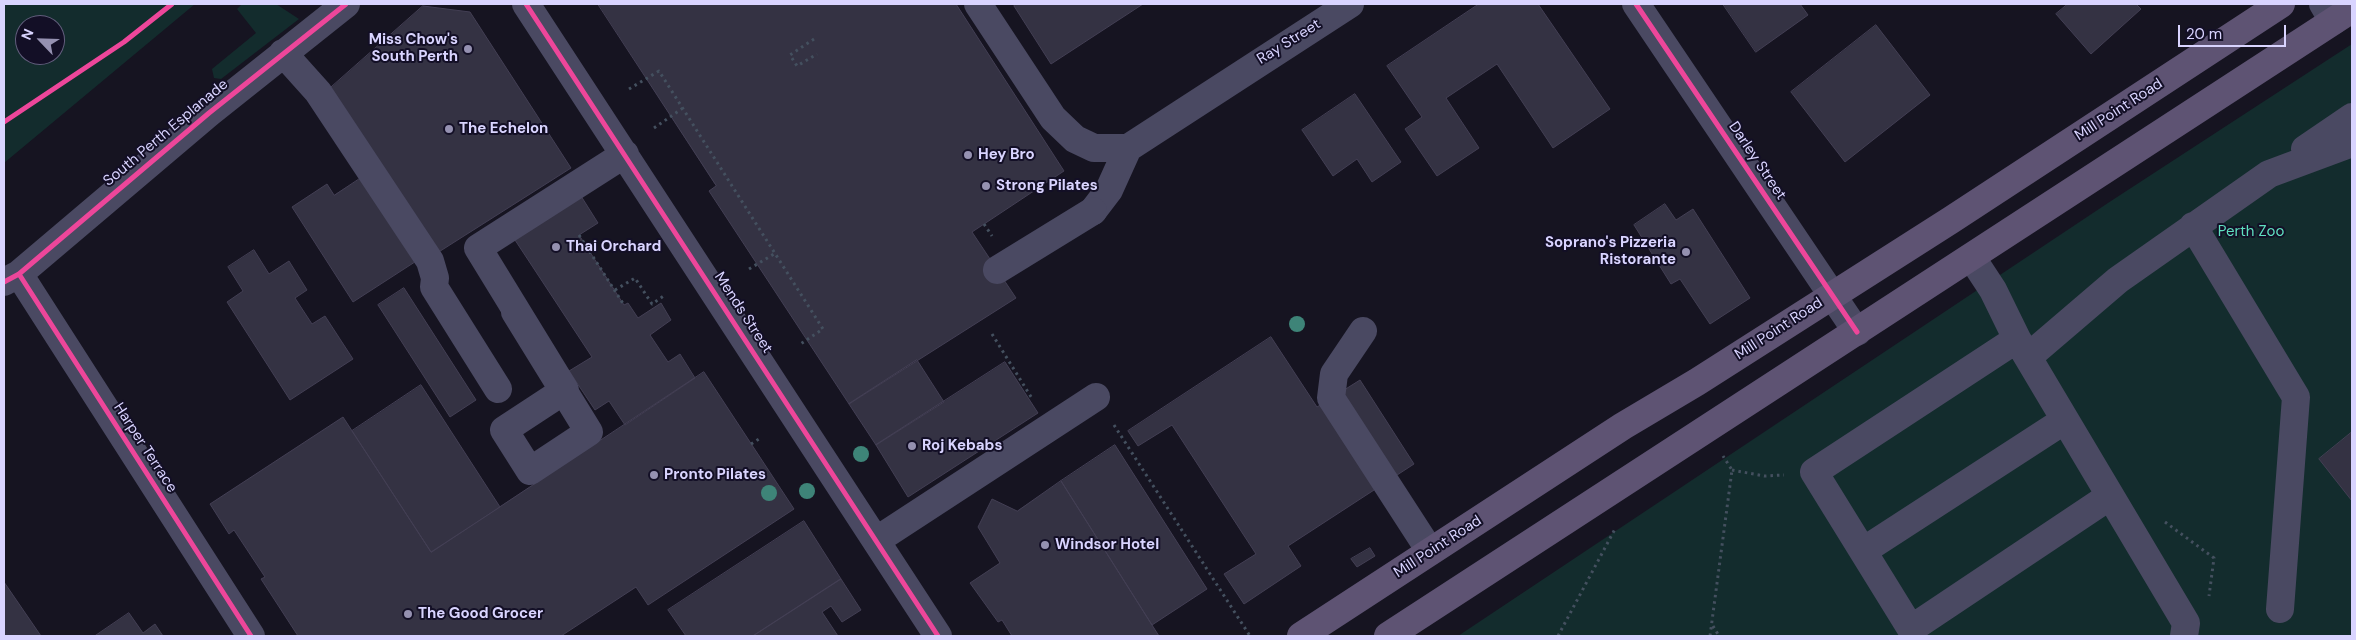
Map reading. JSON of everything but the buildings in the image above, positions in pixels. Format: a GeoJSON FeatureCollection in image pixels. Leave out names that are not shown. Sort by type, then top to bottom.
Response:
{"type":"FeatureCollection","features":[{"type":"Feature","properties":{"kind":"main road","name":"Mill Point Road"},"geometry":{"type":"LineString","coordinates":[[1301,636],[1623,426],[1697,382],[1952,220],[2281,4]]}},
{"type":"Feature","properties":{"kind":"main road"},"geometry":{"type":"LineString","coordinates":[[1388,636],[1972,258],[2336,11]]}},
{"type":"Feature","properties":{"kind":"street","name":"South Perth Esplanade"},"geometry":{"type":"LineString","coordinates":[[11,278],[283,53],[346,4]]}},
{"type":"Feature","properties":{"kind":"street","name":"Mends Street"},"geometry":{"type":"LineString","coordinates":[[526,4],[938,636]]}},
{"type":"Feature","properties":{"kind":"street"},"geometry":{"type":"LineString","coordinates":[[978,4],[1053,118],[1075,139],[1094,148],[1128,148],[1110,190],[1093,211],[997,270]]}},
{"type":"Feature","properties":{"kind":"street","name":"Ray Street"},"geometry":{"type":"LineString","coordinates":[[1128,148],[1228,81],[1350,4]]}},
{"type":"Feature","properties":{"kind":"street","name":"Darley Street"},"geometry":{"type":"LineString","coordinates":[[1636,4],[1857,332]]}},
{"type":"Feature","properties":{"kind":"street"},"geometry":{"type":"LineString","coordinates":[[283,53],[318,92],[430,261],[435,278],[434,287],[498,389]]}},
{"type":"Feature","properties":{"kind":"street"},"geometry":{"type":"LineString","coordinates":[[2110,496],[1911,628],[1814,472],[2022,348],[2193,226],[2352,117]]}},
{"type":"Feature","properties":{"kind":"street"},"geometry":{"type":"LineString","coordinates":[[2269,174],[2352,143]]}},
{"type":"Feature","properties":{"kind":"street"},"geometry":{"type":"LineString","coordinates":[[515,312],[562,388],[567,397],[589,432],[530,471],[504,430],[558,395],[565,390],[478,248],[625,154]]}},
{"type":"Feature","properties":{"kind":"street"},"geometry":{"type":"LineString","coordinates":[[2193,226],[2296,397],[2280,609]]}},
{"type":"Feature","properties":{"kind":"street"},"geometry":{"type":"LineString","coordinates":[[1972,258],[1993,290],[2022,348],[2186,623],[2184,636]]}},
{"type":"Feature","properties":{"kind":"street","name":"Harper Terrace"},"geometry":{"type":"LineString","coordinates":[[11,278],[251,636]]}},
{"type":"Feature","properties":{"kind":"street"},"geometry":{"type":"LineString","coordinates":[[1363,331],[1334,374],[1331,398],[1430,551]]}},
{"type":"Feature","properties":{"kind":"street"},"geometry":{"type":"LineString","coordinates":[[877,540],[1096,397]]}},
{"type":"Feature","properties":{"kind":"street"},"geometry":{"type":"LineString","coordinates":[[1864,551],[2065,420]]}},
{"type":"Feature","properties":{"kind":"path"},"geometry":{"type":"LineString","coordinates":[[814,39],[790,55],[797,66],[817,54]]}},
{"type":"Feature","properties":{"kind":"path"},"geometry":{"type":"LineString","coordinates":[[629,89],[659,71],[823,330],[799,346]]}},
{"type":"Feature","properties":{"kind":"path"},"geometry":{"type":"LineString","coordinates":[[654,128],[683,108]]}},
{"type":"Feature","properties":{"kind":"path"},"geometry":{"type":"LineString","coordinates":[[984,224],[992,236]]}},
{"type":"Feature","properties":{"kind":"path"},"geometry":{"type":"LineString","coordinates":[[579,235],[624,305]]}},
{"type":"Feature","properties":{"kind":"path"},"geometry":{"type":"LineString","coordinates":[[749,269],[774,254]]}},
{"type":"Feature","properties":{"kind":"path"},"geometry":{"type":"LineString","coordinates":[[615,290],[635,278],[652,304],[665,295]]}},
{"type":"Feature","properties":{"kind":"path"},"geometry":{"type":"LineString","coordinates":[[992,334],[1051,428]]}},
{"type":"Feature","properties":{"kind":"path"},"geometry":{"type":"LineString","coordinates":[[1096,397],[1250,636]]}},
{"type":"Feature","properties":{"kind":"path"},"geometry":{"type":"LineString","coordinates":[[751,444],[759,439]]}},
{"type":"Feature","properties":{"kind":"path"},"geometry":{"type":"LineString","coordinates":[[1710,636],[1732,470],[1721,453]]}},
{"type":"Feature","properties":{"kind":"path"},"geometry":{"type":"LineString","coordinates":[[1732,470],[1764,476],[1814,472]]}},
{"type":"Feature","properties":{"kind":"path"},"geometry":{"type":"LineString","coordinates":[[1558,636],[1616,526]]}},
{"type":"Feature","properties":{"kind":"path"},"geometry":{"type":"LineString","coordinates":[[1712,625],[1719,636]]}},
{"type":"Feature","properties":{"kind":"green space"},"geometry":{"type":"Polygon","coordinates":[[[4,4],[195,4],[4,163],[4,4]]]}},
{"type":"Feature","properties":{"kind":"green space"},"geometry":{"type":"Polygon","coordinates":[[[242,4],[276,4],[299,19],[221,79],[214,78],[212,69],[256,33],[237,9],[242,4]]]}},
{"type":"Feature","properties":{"kind":"green space","name":"Perth Zoo"},"geometry":{"type":"Polygon","coordinates":[[[2352,44],[2352,636],[1458,636],[2111,201],[2352,44]]]}},
{"type":"Feature","properties":{"kind":"cycle path"},"geometry":{"type":"LineString","coordinates":[[4,122],[124,42],[172,4]]}},
{"type":"Feature","properties":{"kind":"cycle path"},"geometry":{"type":"LineString","coordinates":[[4,282],[19,274],[209,113],[346,4]]}},
{"type":"Feature","properties":{"kind":"cycle path"},"geometry":{"type":"LineString","coordinates":[[526,4],[938,636]]}},
{"type":"Feature","properties":{"kind":"cycle path"},"geometry":{"type":"LineString","coordinates":[[1636,4],[1857,332]]}},
{"type":"Feature","properties":{"kind":"cycle path"},"geometry":{"type":"LineString","coordinates":[[19,274],[251,636]]}},
{"type":"Feature","properties":{"kind":"place","name":"Miss Chow's South Perth"},"geometry":{"type":"Point","coordinates":[468,49]}},
{"type":"Feature","properties":{"kind":"place","name":"The Echelon"},"geometry":{"type":"Point","coordinates":[449,129]}},
{"type":"Feature","properties":{"kind":"place","name":"Hey Bro"},"geometry":{"type":"Point","coordinates":[968,155]}},
{"type":"Feature","properties":{"kind":"place","name":"Strong Pilates"},"geometry":{"type":"Point","coordinates":[986,186]}},
{"type":"Feature","properties":{"kind":"place","name":"Thai Orchard"},"geometry":{"type":"Point","coordinates":[556,247]}},
{"type":"Feature","properties":{"kind":"place","name":"Soprano's Pizzeria Ristorante"},"geometry":{"type":"Point","coordinates":[1686,252]}},
{"type":"Feature","properties":{"kind":"place","name":"Roj Kebabs"},"geometry":{"type":"Point","coordinates":[912,446]}},
{"type":"Feature","properties":{"kind":"place","name":"Pronto Pilates"},"geometry":{"type":"Point","coordinates":[654,475]}},
{"type":"Feature","properties":{"kind":"place","name":"Windsor Hotel"},"geometry":{"type":"Point","coordinates":[1045,545]}},
{"type":"Feature","properties":{"kind":"place","name":"The Good Grocer"},"geometry":{"type":"Point","coordinates":[408,614]}}]}
